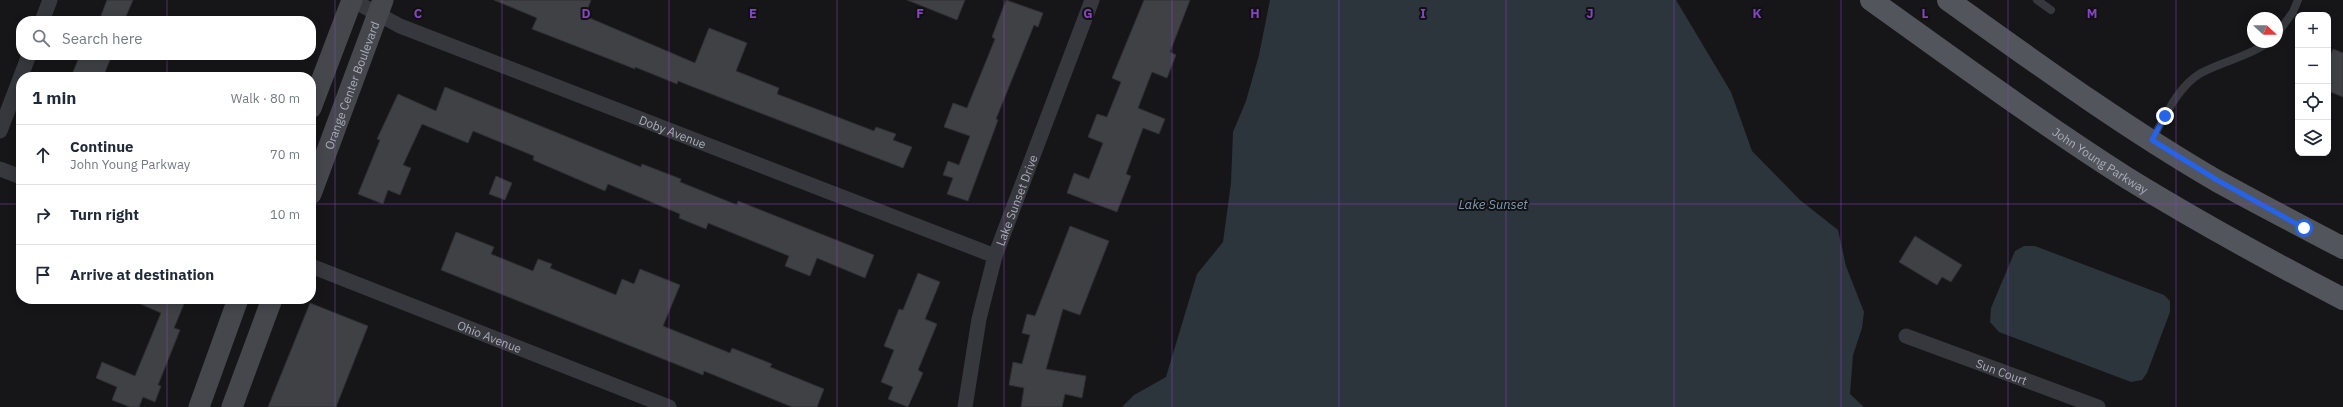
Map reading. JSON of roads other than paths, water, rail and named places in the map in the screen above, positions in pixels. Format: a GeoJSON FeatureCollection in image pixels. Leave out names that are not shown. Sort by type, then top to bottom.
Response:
{"type":"FeatureCollection","features":[{"type":"Feature","properties":{"kind":"main road","name":"John Young Parkway"},"geometry":{"type":"LineString","coordinates":[[1871,0],[1969,70],[2127,178],[2279,265],[2343,299]]}},
{"type":"Feature","properties":{"kind":"main road"},"geometry":{"type":"LineString","coordinates":[[1948,0],[2060,80],[2152,140],[2217,180],[2343,248]]}},
{"type":"Feature","properties":{"kind":"street"},"geometry":{"type":"LineString","coordinates":[[44,16],[50,0]]}},
{"type":"Feature","properties":{"kind":"street"},"geometry":{"type":"LineString","coordinates":[[316,95],[352,0]]}},
{"type":"Feature","properties":{"kind":"street","name":"Doby Avenue"},"geometry":{"type":"LineString","coordinates":[[352,0],[381,7],[400,26],[995,256]]}},
{"type":"Feature","properties":{"kind":"street","name":"Lake Sunset Drive"},"geometry":{"type":"LineString","coordinates":[[965,407],[979,319],[995,256],[1092,0]]}},
{"type":"Feature","properties":{"kind":"street","name":"Orange Center Boulevard"},"geometry":{"type":"LineString","coordinates":[[316,181],[381,7]]}},
{"type":"Feature","properties":{"kind":"street"},"geometry":{"type":"LineString","coordinates":[[23,72],[27,60]]}},
{"type":"Feature","properties":{"kind":"street"},"geometry":{"type":"LineString","coordinates":[[0,131],[16,89]]}},
{"type":"Feature","properties":{"kind":"street"},"geometry":{"type":"LineString","coordinates":[[0,169],[16,175]]}},
{"type":"Feature","properties":{"kind":"street","name":"Ohio Avenue"},"geometry":{"type":"LineString","coordinates":[[316,268],[662,406]]}},
{"type":"Feature","properties":{"kind":"street"},"geometry":{"type":"LineString","coordinates":[[198,407],[236,304]]}},
{"type":"Feature","properties":{"kind":"street"},"geometry":{"type":"LineString","coordinates":[[232,407],[270,304]]}},
{"type":"Feature","properties":{"kind":"street","name":"Sun Court"},"geometry":{"type":"LineString","coordinates":[[1906,336],[2098,407]]}},
{"type":"Feature","properties":{"kind":"lane"},"geometry":{"type":"LineString","coordinates":[[2037,0],[2051,10]]}},
{"type":"Feature","properties":{"kind":"lane"},"geometry":{"type":"LineString","coordinates":[[2283,26],[2293,12],[2298,0]]}},
{"type":"Feature","properties":{"kind":"lane"},"geometry":{"type":"LineString","coordinates":[[2152,140],[2186,85],[2201,73],[2237,60],[2258,48]]}},
{"type":"Feature","properties":{"kind":"water","name":"Lake Sunset"},"geometry":{"type":"Polygon","coordinates":[[[1270,0],[1676,0],[1731,92],[1752,151],[1800,200],[1838,230],[1846,266],[1864,312],[1862,328],[1853,355],[1850,394],[1864,407],[1122,407],[1134,395],[1166,377],[1197,274],[1223,242],[1231,183],[1233,132],[1246,101],[1259,55],[1270,0]]]}},
{"type":"Feature","properties":{"kind":"water"},"geometry":{"type":"Polygon","coordinates":[[[2024,246],[2035,246],[2164,295],[2170,301],[2170,312],[2147,373],[2142,380],[2131,382],[1999,332],[1990,322],[1991,308],[2015,251],[2024,246]]]}}]}
